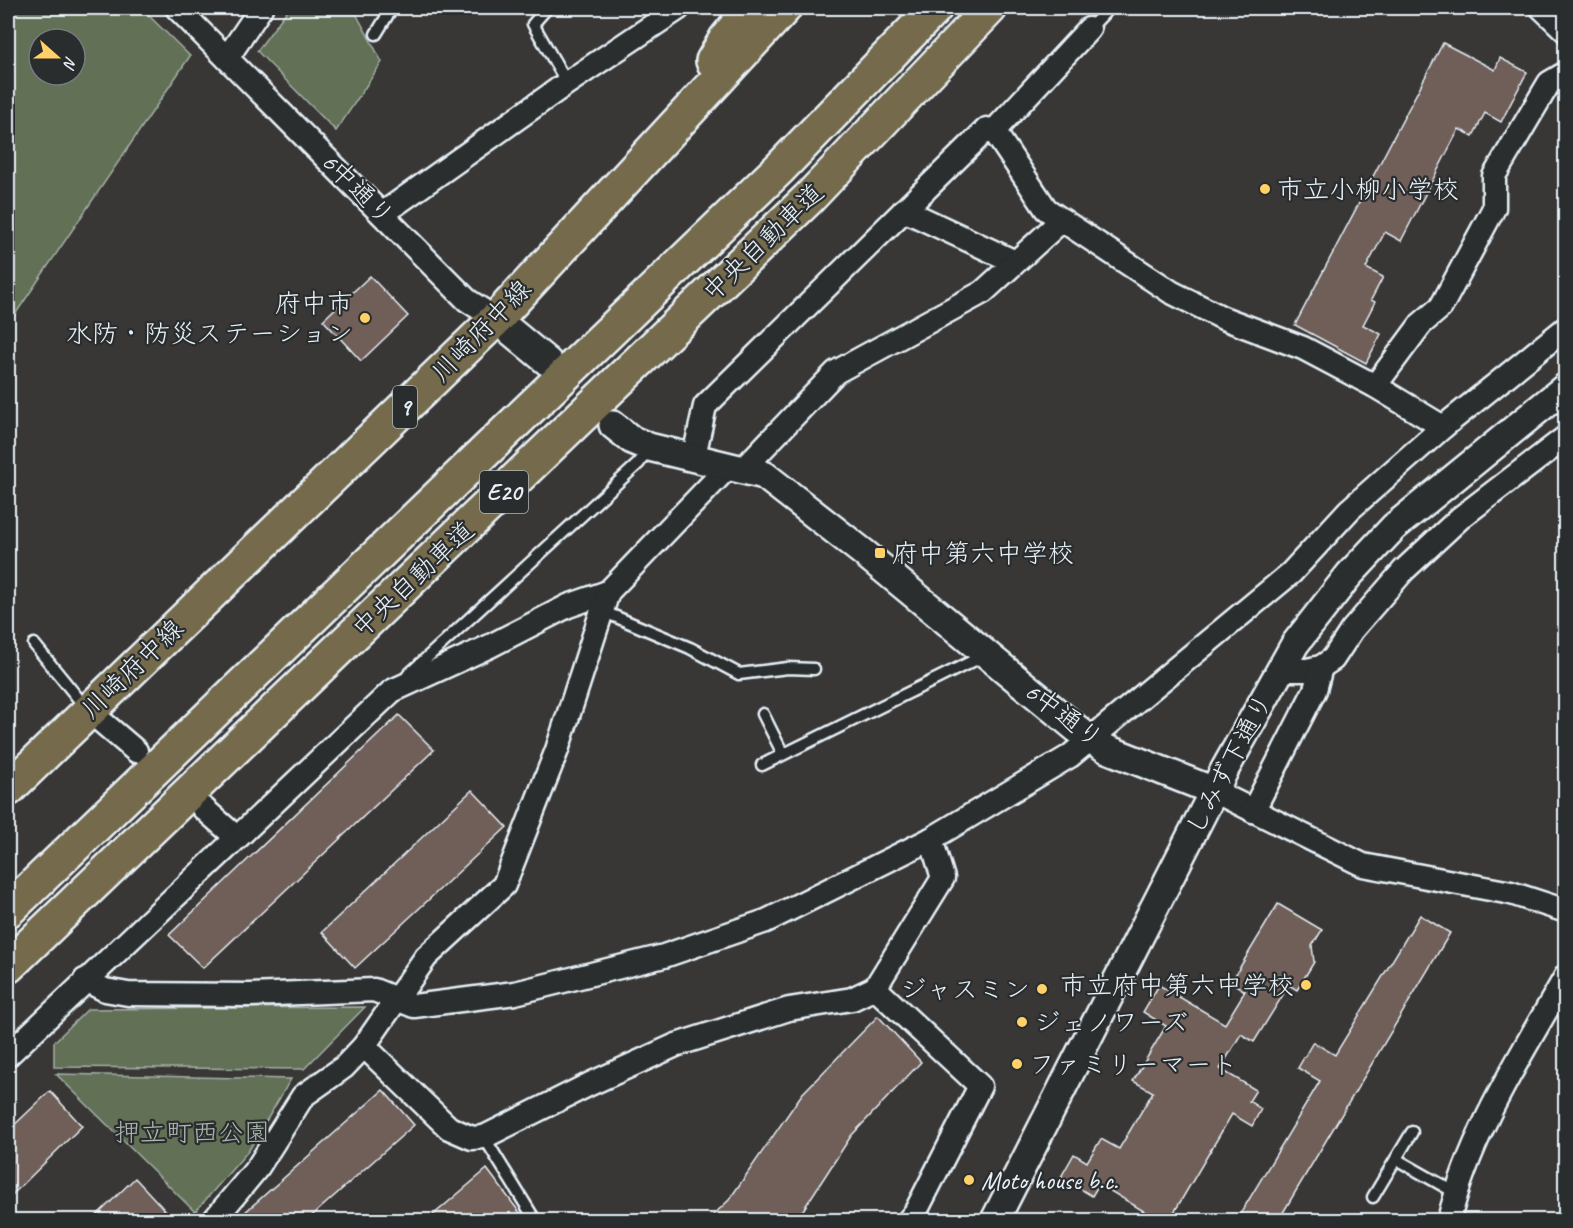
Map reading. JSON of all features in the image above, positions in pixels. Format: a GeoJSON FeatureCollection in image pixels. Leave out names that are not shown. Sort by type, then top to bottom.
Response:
{"type":"FeatureCollection","features":[{"type":"Feature","properties":{"kind":"main road"},"geometry":{"type":"LineString","coordinates":[[678,123],[726,39],[751,8]]}},
{"type":"Feature","properties":{"kind":"main road","name":"川崎府中線"},"geometry":{"type":"LineString","coordinates":[[8,789],[496,319],[784,8]]}},
{"type":"Feature","properties":{"kind":"main road"},"geometry":{"type":"LineString","coordinates":[[751,44],[810,8]]}},
{"type":"Feature","properties":{"kind":"main road","name":"中央自動車道"},"geometry":{"type":"LineString","coordinates":[[8,910],[780,168],[935,8]]}},
{"type":"Feature","properties":{"kind":"main road","name":"中央自動車道"},"geometry":{"type":"LineString","coordinates":[[8,966],[477,519],[808,199],[990,8]]}},
{"type":"Feature","properties":{"kind":"street","name":"6中通り"},"geometry":{"type":"LineString","coordinates":[[177,8],[467,300],[496,319],[548,362]]}},
{"type":"Feature","properties":{"kind":"street"},"geometry":{"type":"LineString","coordinates":[[227,58],[261,8]]}},
{"type":"Feature","properties":{"kind":"street"},"geometry":{"type":"LineString","coordinates":[[382,214],[567,83],[679,8]]}},
{"type":"Feature","properties":{"kind":"street"},"geometry":{"type":"LineString","coordinates":[[1542,8],[1566,31]]}},
{"type":"Feature","properties":{"kind":"street"},"geometry":{"type":"LineString","coordinates":[[994,130],[1089,29]]}},
{"type":"Feature","properties":{"kind":"street"},"geometry":{"type":"LineString","coordinates":[[1375,386],[1421,324],[1441,307],[1494,208],[1494,176],[1549,83],[1566,73]]}},
{"type":"Feature","properties":{"kind":"street"},"geometry":{"type":"LineString","coordinates":[[694,456],[705,406],[987,129],[994,130],[1046,209],[1171,292],[1223,318],[1302,348],[1375,386],[1443,427]]}},
{"type":"Feature","properties":{"kind":"street"},"geometry":{"type":"LineString","coordinates":[[904,210],[1015,262]]}},
{"type":"Feature","properties":{"kind":"street"},"geometry":{"type":"LineString","coordinates":[[214,1221],[258,1167],[303,1096],[344,1067],[364,1046],[394,999],[426,957],[504,885],[557,750],[605,601],[737,467],[836,372],[983,292],[1062,220]]}},
{"type":"Feature","properties":{"kind":"street"},"geometry":{"type":"LineString","coordinates":[[84,980],[105,990],[128,994],[250,995],[374,990],[414,1006],[515,993],[664,956],[766,921],[931,839],[1070,756],[1088,738],[1195,655],[1291,573],[1349,510],[1443,427],[1566,328]]}},
{"type":"Feature","properties":{"kind":"street","name":"しみず下通り"},"geometry":{"type":"LineString","coordinates":[[995,1221],[1214,791],[1279,670],[1320,609],[1371,549],[1566,387]]}},
{"type":"Feature","properties":{"kind":"street","name":"6中通り"},"geometry":{"type":"LineString","coordinates":[[613,425],[632,440],[649,447],[694,456],[764,475],[1088,738],[1107,749],[1191,780],[1363,865],[1502,891],[1566,911]]}},
{"type":"Feature","properties":{"kind":"street"},"geometry":{"type":"LineString","coordinates":[[1279,670],[1307,670],[1321,667],[1333,659],[1365,613],[1404,570],[1460,518],[1566,437]]}},
{"type":"Feature","properties":{"kind":"street"},"geometry":{"type":"LineString","coordinates":[[8,1055],[84,980],[392,690],[490,646],[568,606],[605,601]]}},
{"type":"Feature","properties":{"kind":"street"},"geometry":{"type":"LineString","coordinates":[[1253,811],[1315,690],[1321,667]]}},
{"type":"Feature","properties":{"kind":"street"},"geometry":{"type":"LineString","coordinates":[[88,710],[136,751]]}},
{"type":"Feature","properties":{"kind":"street"},"geometry":{"type":"LineString","coordinates":[[203,808],[236,837]]}},
{"type":"Feature","properties":{"kind":"street"},"geometry":{"type":"LineString","coordinates":[[364,1046],[449,1128],[472,1138],[484,1137],[590,1084],[676,1045],[789,1009],[852,999],[875,988],[932,900],[943,878],[931,839]]}},
{"type":"Feature","properties":{"kind":"street"},"geometry":{"type":"LineString","coordinates":[[1449,1221],[1456,1193],[1499,1095],[1566,976]]}},
{"type":"Feature","properties":{"kind":"street"},"geometry":{"type":"LineString","coordinates":[[875,988],[980,1086],[915,1214],[909,1221]]}},
{"type":"Feature","properties":{"kind":"lane"},"geometry":{"type":"LineString","coordinates":[[375,34],[392,8]]}},
{"type":"Feature","properties":{"kind":"lane"},"geometry":{"type":"LineString","coordinates":[[547,8],[533,24],[567,83]]}},
{"type":"Feature","properties":{"kind":"lane"},"geometry":{"type":"LineString","coordinates":[[1089,29],[1109,8]]}},
{"type":"Feature","properties":{"kind":"lane"},"geometry":{"type":"LineString","coordinates":[[392,690],[639,463],[649,447]]}},
{"type":"Feature","properties":{"kind":"lane"},"geometry":{"type":"LineString","coordinates":[[605,601],[739,674],[788,668],[814,669]]}},
{"type":"Feature","properties":{"kind":"lane"},"geometry":{"type":"LineString","coordinates":[[34,644],[88,710]]}},
{"type":"Feature","properties":{"kind":"lane"},"geometry":{"type":"LineString","coordinates":[[762,765],[987,654]]}},
{"type":"Feature","properties":{"kind":"lane"},"geometry":{"type":"LineString","coordinates":[[763,714],[783,754]]}},
{"type":"Feature","properties":{"kind":"lane"},"geometry":{"type":"LineString","coordinates":[[1373,1197],[1412,1132]]}},
{"type":"Feature","properties":{"kind":"lane"},"geometry":{"type":"LineString","coordinates":[[484,1137],[535,1221]]}},
{"type":"Feature","properties":{"kind":"lane"},"geometry":{"type":"LineString","coordinates":[[1396,1159],[1456,1193]]}},
{"type":"Feature","properties":{"kind":"green space"},"geometry":{"type":"Polygon","coordinates":[[[8,8],[141,8],[190,56],[8,325],[8,8]]]}},
{"type":"Feature","properties":{"kind":"green space"},"geometry":{"type":"Polygon","coordinates":[[[289,8],[353,8],[382,62],[336,131],[257,51],[289,8]]]}},
{"type":"Feature","properties":{"kind":"green space"},"geometry":{"type":"Polygon","coordinates":[[[365,1007],[304,1069],[54,1067],[54,1042],[88,1009],[365,1007]]]}},
{"type":"Feature","properties":{"kind":"green space","name":"押立町西公園"},"geometry":{"type":"Polygon","coordinates":[[[56,1074],[291,1079],[249,1150],[195,1212],[56,1074]]]}},
{"type":"Feature","properties":{"kind":"building"},"geometry":{"type":"Polygon","coordinates":[[[1443,43],[1495,70],[1500,58],[1527,72],[1501,122],[1485,113],[1473,136],[1459,129],[1401,241],[1385,232],[1366,268],[1383,277],[1371,300],[1375,302],[1363,325],[1381,334],[1366,363],[1295,325],[1443,43]]]}},
{"type":"Feature","properties":{"kind":"building","name":"府中市 水防・防災ステーション"},"geometry":{"type":"Polygon","coordinates":[[[370,276],[408,316],[361,361],[323,320],[370,276]]]}},
{"type":"Feature","properties":{"kind":"building"},"geometry":{"type":"Polygon","coordinates":[[[399,715],[434,750],[203,968],[169,935],[399,715]]]}},
{"type":"Feature","properties":{"kind":"building"},"geometry":{"type":"Polygon","coordinates":[[[472,790],[507,827],[355,968],[322,932],[472,790]]]}},
{"type":"Feature","properties":{"kind":"building"},"geometry":{"type":"Polygon","coordinates":[[[1278,904],[1322,930],[1312,946],[1314,962],[1297,990],[1289,985],[1254,1042],[1241,1034],[1220,1069],[1256,1090],[1249,1101],[1261,1109],[1252,1126],[1232,1114],[1169,1221],[1160,1221],[1099,1184],[1092,1196],[1061,1177],[1074,1154],[1087,1162],[1101,1139],[1119,1149],[1153,1092],[1133,1081],[1166,1026],[1143,1012],[1159,985],[1225,1024],[1245,991],[1231,982],[1278,904]]]}},
{"type":"Feature","properties":{"kind":"building"},"geometry":{"type":"Polygon","coordinates":[[[1420,915],[1450,933],[1278,1221],[1236,1221],[1320,1081],[1298,1068],[1313,1042],[1335,1055],[1420,915]]]}},
{"type":"Feature","properties":{"kind":"building"},"geometry":{"type":"Polygon","coordinates":[[[878,1016],[921,1062],[851,1136],[796,1221],[707,1221],[729,1200],[802,1094],[878,1016]]]}},
{"type":"Feature","properties":{"kind":"building"},"geometry":{"type":"Polygon","coordinates":[[[383,1090],[414,1125],[306,1221],[235,1221],[383,1090]]]}},
{"type":"Feature","properties":{"kind":"building"},"geometry":{"type":"Polygon","coordinates":[[[50,1091],[82,1126],[8,1199],[8,1131],[50,1091]]]}},
{"type":"Feature","properties":{"kind":"building"},"geometry":{"type":"Polygon","coordinates":[[[487,1169],[526,1221],[426,1221],[487,1169]]]}},
{"type":"Feature","properties":{"kind":"building"},"geometry":{"type":"Polygon","coordinates":[[[135,1178],[175,1221],[91,1221],[135,1178]]]}},
{"type":"Feature","properties":{"kind":"tunnel"},"geometry":{"type":"LineString","coordinates":[[549,364],[608,420]]}},
{"type":"Feature","properties":{"kind":"place","name":"市立小柳小学校"},"geometry":{"type":"Point","coordinates":[1265,189]}},
{"type":"Feature","properties":{"kind":"place","name":"府中市 水防・防災ステーション"},"geometry":{"type":"Point","coordinates":[365,318]}},
{"type":"Feature","properties":{"kind":"place","name":"府中第六中学校"},"geometry":{"type":"Point","coordinates":[880,553]}},
{"type":"Feature","properties":{"kind":"place","name":"市立府中第六中学校"},"geometry":{"type":"Point","coordinates":[1306,985]}},
{"type":"Feature","properties":{"kind":"place","name":"ジャスミン"},"geometry":{"type":"Point","coordinates":[1042,989]}},
{"type":"Feature","properties":{"kind":"place","name":"ジェノワーズ"},"geometry":{"type":"Point","coordinates":[1022,1022]}},
{"type":"Feature","properties":{"kind":"place","name":"ファミリーマート"},"geometry":{"type":"Point","coordinates":[1017,1064]}},
{"type":"Feature","properties":{"kind":"place","name":"Moto house b.c."},"geometry":{"type":"Point","coordinates":[969,1180]}}]}
